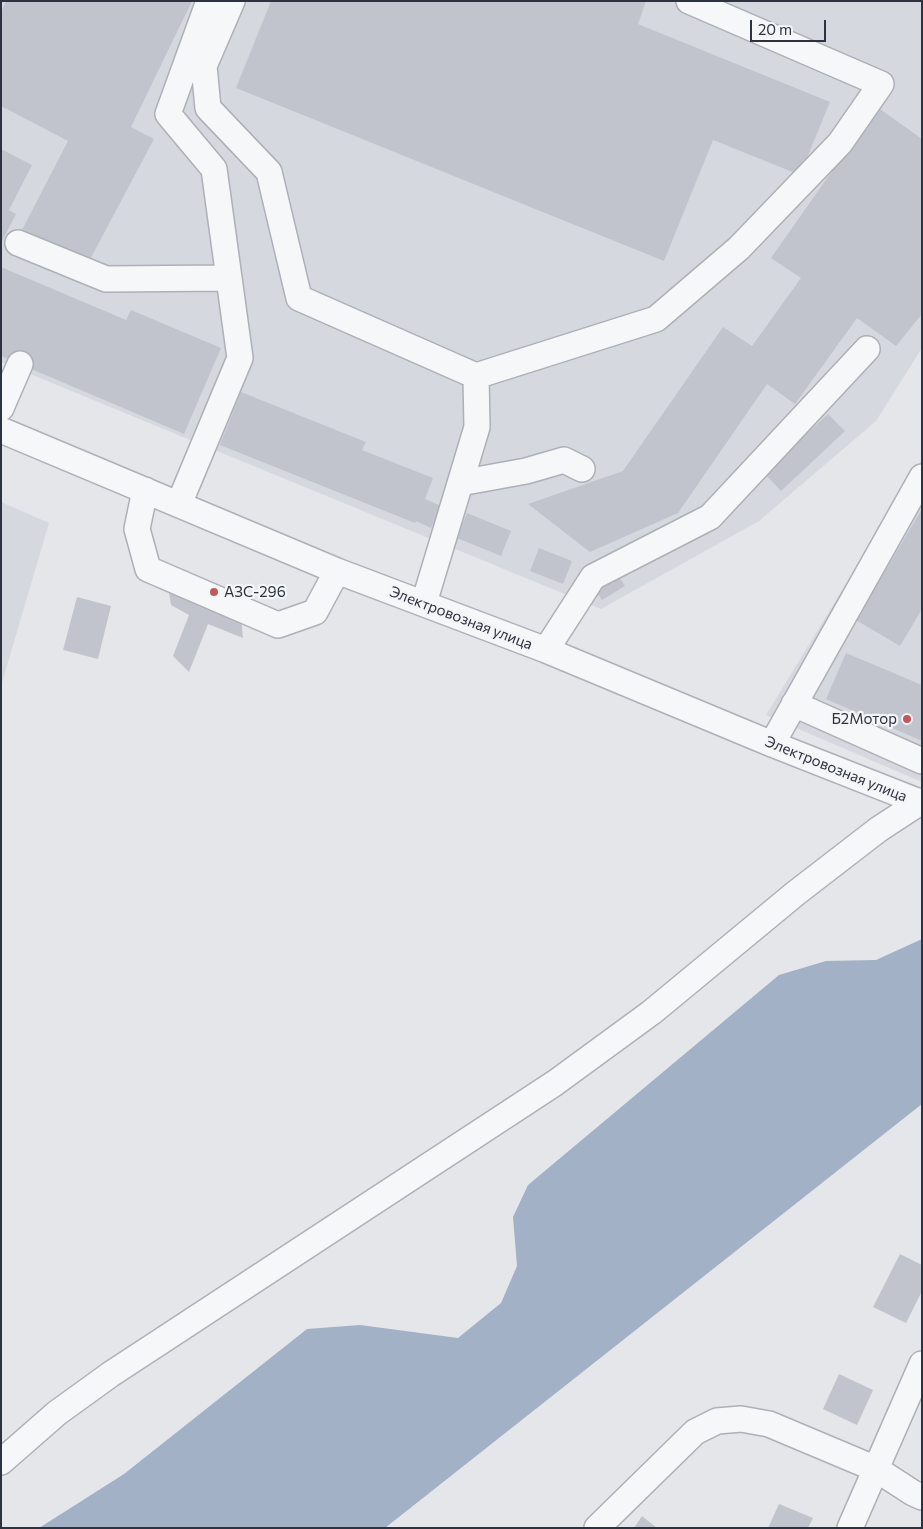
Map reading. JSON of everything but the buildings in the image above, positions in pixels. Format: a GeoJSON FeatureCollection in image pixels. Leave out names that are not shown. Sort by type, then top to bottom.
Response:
{"type":"FeatureCollection","features":[{"type":"Feature","properties":{"kind":"street"},"geometry":{"type":"LineString","coordinates":[[179,504],[240,358],[214,168],[168,114],[209,1]]}},
{"type":"Feature","properties":{"kind":"street"},"geometry":{"type":"LineString","coordinates":[[232,1],[204,66],[208,108],[269,172],[299,298],[476,376],[656,319],[739,248],[840,143],[882,84],[689,1]]}},
{"type":"Feature","properties":{"kind":"street"},"geometry":{"type":"LineString","coordinates":[[18,243],[106,280],[229,278]]}},
{"type":"Feature","properties":{"kind":"street"},"geometry":{"type":"LineString","coordinates":[[546,650],[594,577],[710,517],[867,349]]}},
{"type":"Feature","properties":{"kind":"street"},"geometry":{"type":"LineString","coordinates":[[1,408],[20,364]]}},
{"type":"Feature","properties":{"kind":"street"},"geometry":{"type":"LineString","coordinates":[[424,603],[477,427],[476,376]]}},
{"type":"Feature","properties":{"kind":"street","name":"Электровозная улица"},"geometry":{"type":"LineString","coordinates":[[1,430],[337,571],[546,650],[772,744],[921,802]]}},
{"type":"Feature","properties":{"kind":"street"},"geometry":{"type":"LineString","coordinates":[[460,483],[526,471],[564,460],[582,469]]}},
{"type":"Feature","properties":{"kind":"street"},"geometry":{"type":"LineString","coordinates":[[772,744],[922,477]]}},
{"type":"Feature","properties":{"kind":"street"},"geometry":{"type":"LineString","coordinates":[[145,490],[137,529],[148,569],[278,625],[315,612],[337,571]]}},
{"type":"Feature","properties":{"kind":"street"},"geometry":{"type":"LineString","coordinates":[[794,704],[922,761]]}},
{"type":"Feature","properties":{"kind":"street"},"geometry":{"type":"LineString","coordinates":[[1,1462],[57,1413],[111,1374],[555,1083],[652,1012],[796,893],[871,835],[921,802]]}},
{"type":"Feature","properties":{"kind":"street"},"geometry":{"type":"LineString","coordinates":[[850,1528],[922,1364]]}},
{"type":"Feature","properties":{"kind":"street"},"geometry":{"type":"LineString","coordinates":[[598,1528],[695,1432],[716,1421],[742,1419],[769,1424],[876,1469],[922,1497]]}},
{"type":"Feature","properties":{"kind":"shaded area"},"geometry":{"type":"Polygon","coordinates":[[[1,1],[922,1],[922,348],[876,421],[759,521],[601,609],[1,362],[1,1]]]}},
{"type":"Feature","properties":{"kind":"shaded area"},"geometry":{"type":"Polygon","coordinates":[[[922,459],[922,782],[766,715],[922,459]]]}},
{"type":"Feature","properties":{"kind":"shaded area"},"geometry":{"type":"Polygon","coordinates":[[[1,502],[49,523],[1,686],[1,502]]]}},
{"type":"Feature","properties":{"kind":"water"},"geometry":{"type":"Polygon","coordinates":[[[922,939],[922,1104],[385,1528],[39,1528],[124,1474],[307,1329],[360,1325],[458,1338],[501,1303],[517,1266],[513,1217],[528,1185],[779,975],[826,961],[876,960],[922,939]]]}},
{"type":"Feature","properties":{"kind":"place","name":"АЗС-296"},"geometry":{"type":"Point","coordinates":[214,592]}},
{"type":"Feature","properties":{"kind":"place","name":"Б2Мотор"},"geometry":{"type":"Point","coordinates":[907,719]}}]}
